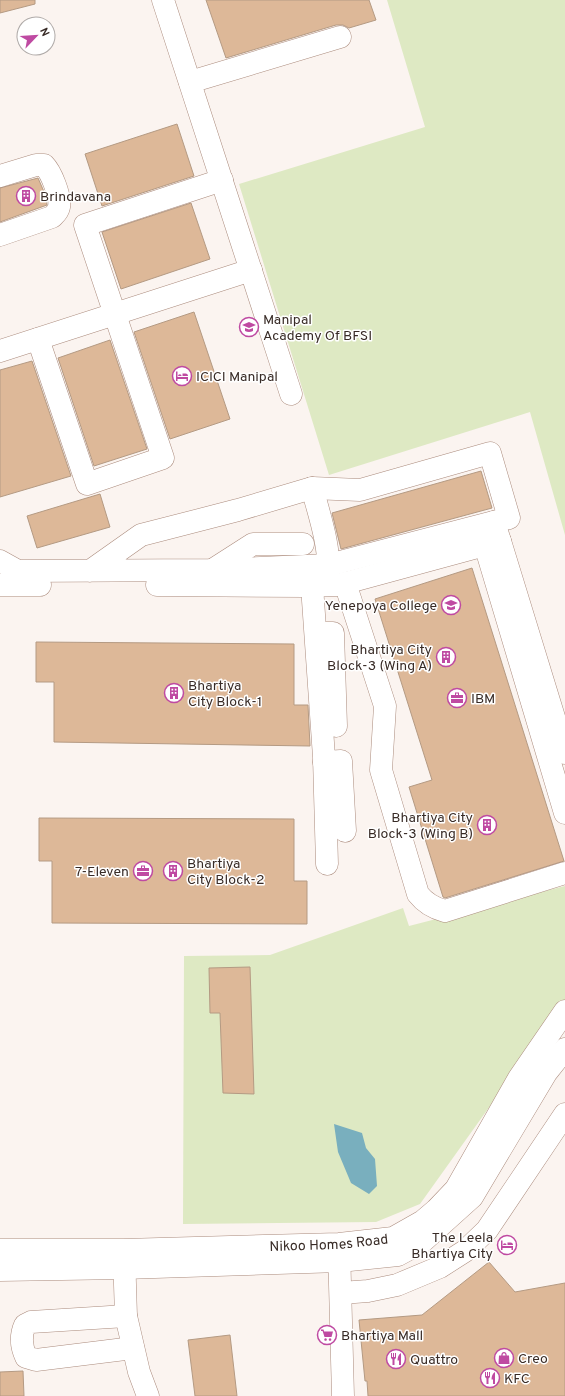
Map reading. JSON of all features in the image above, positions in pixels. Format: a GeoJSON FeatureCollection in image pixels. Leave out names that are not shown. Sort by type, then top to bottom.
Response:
{"type":"FeatureCollection","features":[{"type":"Feature","properties":{"kind":"street"},"geometry":{"type":"LineString","coordinates":[[163,0],[291,394]]}},
{"type":"Feature","properties":{"kind":"street"},"geometry":{"type":"LineString","coordinates":[[190,82],[340,37]]}},
{"type":"Feature","properties":{"kind":"street"},"geometry":{"type":"LineString","coordinates":[[0,176],[36,165],[44,165],[49,170],[60,202],[57,213],[52,217],[0,234]]}},
{"type":"Feature","properties":{"kind":"street"},"geometry":{"type":"LineString","coordinates":[[38,339],[87,484],[163,458],[85,225],[222,180]]}},
{"type":"Feature","properties":{"kind":"street"},"geometry":{"type":"LineString","coordinates":[[0,351],[251,270]]}},
{"type":"Feature","properties":{"kind":"street"},"geometry":{"type":"LineString","coordinates":[[0,585],[329,580],[493,536],[509,518],[490,453],[360,490],[312,488],[238,510],[141,535],[90,571]]}},
{"type":"Feature","properties":{"kind":"street"},"geometry":{"type":"LineString","coordinates":[[312,488],[320,518],[329,580],[385,706],[381,770],[418,894],[427,903],[439,909],[445,910],[565,873]]}},
{"type":"Feature","properties":{"kind":"street"},"geometry":{"type":"LineString","coordinates":[[493,536],[565,753]]}},
{"type":"Feature","properties":{"kind":"street"},"geometry":{"type":"LineString","coordinates":[[493,536],[565,813]]}},
{"type":"Feature","properties":{"kind":"street"},"geometry":{"type":"LineString","coordinates":[[213,570],[253,544],[303,544]]}},
{"type":"Feature","properties":{"kind":"street"},"geometry":{"type":"LineString","coordinates":[[0,561],[18,571],[213,570],[329,580]]}},
{"type":"Feature","properties":{"kind":"street"},"geometry":{"type":"LineString","coordinates":[[327,864],[324,762],[316,633],[329,580]]}},
{"type":"Feature","properties":{"kind":"street"},"geometry":{"type":"LineString","coordinates":[[316,633],[333,633],[336,737]]}},
{"type":"Feature","properties":{"kind":"street"},"geometry":{"type":"LineString","coordinates":[[324,762],[341,761],[344,831]]}},
{"type":"Feature","properties":{"kind":"street","name":"Nikoo Homes Road"},"geometry":{"type":"LineString","coordinates":[[339,1252],[393,1238],[423,1221],[446,1200],[464,1176],[518,1078],[565,1011]]}},
{"type":"Feature","properties":{"kind":"street","name":"Nikoo Homes Road"},"geometry":{"type":"LineString","coordinates":[[0,1270],[124,1259],[339,1252],[393,1256],[398,1255],[422,1242],[472,1197],[557,1064],[565,1049]]}},
{"type":"Feature","properties":{"kind":"street"},"geometry":{"type":"LineString","coordinates":[[341,1293],[380,1290],[427,1274],[453,1260],[477,1241],[488,1230],[565,1114]]}},
{"type":"Feature","properties":{"kind":"street"},"geometry":{"type":"LineString","coordinates":[[466,1203],[494,1220]]}},
{"type":"Feature","properties":{"kind":"street","name":"Nikoo Homes Road"},"geometry":{"type":"LineString","coordinates":[[0,1250],[124,1259]]}},
{"type":"Feature","properties":{"kind":"street"},"geometry":{"type":"LineString","coordinates":[[339,1252],[343,1396]]}},
{"type":"Feature","properties":{"kind":"street"},"geometry":{"type":"LineString","coordinates":[[393,1256],[402,1283]]}},
{"type":"Feature","properties":{"kind":"street"},"geometry":{"type":"LineString","coordinates":[[124,1259],[126,1316],[139,1372],[148,1396]]}},
{"type":"Feature","properties":{"kind":"street"},"geometry":{"type":"LineString","coordinates":[[126,1316],[31,1322],[25,1325],[21,1333],[23,1350],[26,1357],[36,1360],[133,1348]]}},
{"type":"Feature","properties":{"kind":"green space"},"geometry":{"type":"Polygon","coordinates":[[[387,0],[565,0],[565,535],[530,412],[329,475],[239,184],[425,127],[387,0]]]}},
{"type":"Feature","properties":{"kind":"green space"},"geometry":{"type":"Polygon","coordinates":[[[565,886],[565,1001],[420,1204],[376,1222],[183,1224],[184,956],[270,955],[403,908],[409,926],[565,886]]]}},
{"type":"Feature","properties":{"kind":"water"},"geometry":{"type":"Polygon","coordinates":[[[334,1124],[362,1133],[366,1148],[375,1159],[377,1186],[369,1194],[351,1183],[338,1152],[334,1124]]]}},
{"type":"Feature","properties":{"kind":"building"},"geometry":{"type":"Polygon","coordinates":[[[0,0],[35,0],[35,4],[0,13],[0,0]]]}},
{"type":"Feature","properties":{"kind":"building"},"geometry":{"type":"Polygon","coordinates":[[[206,0],[369,0],[376,20],[349,28],[343,25],[336,25],[226,58],[206,0]]]}},
{"type":"Feature","properties":{"kind":"building"},"geometry":{"type":"Polygon","coordinates":[[[177,124],[194,176],[102,206],[85,154],[177,124]]]}},
{"type":"Feature","properties":{"kind":"building","name":"Brindavana"},"geometry":{"type":"Polygon","coordinates":[[[38,178],[45,194],[47,205],[0,222],[0,188],[38,178]]]}},
{"type":"Feature","properties":{"kind":"building"},"geometry":{"type":"Polygon","coordinates":[[[191,203],[210,259],[121,289],[102,232],[191,203]]]}},
{"type":"Feature","properties":{"kind":"building","name":"ICICI Manipal"},"geometry":{"type":"Polygon","coordinates":[[[194,312],[230,419],[170,439],[134,332],[194,312]]]}},
{"type":"Feature","properties":{"kind":"building"},"geometry":{"type":"Polygon","coordinates":[[[110,340],[147,449],[94,466],[58,358],[110,340]]]}},
{"type":"Feature","properties":{"kind":"building"},"geometry":{"type":"Polygon","coordinates":[[[32,361],[71,476],[0,497],[0,370],[32,361]]]}},
{"type":"Feature","properties":{"kind":"building"},"geometry":{"type":"Polygon","coordinates":[[[481,471],[492,508],[341,549],[332,513],[481,471]]]}},
{"type":"Feature","properties":{"kind":"building"},"geometry":{"type":"Polygon","coordinates":[[[100,494],[110,527],[37,548],[27,516],[100,494]]]}},
{"type":"Feature","properties":{"kind":"building"},"geometry":{"type":"Polygon","coordinates":[[[472,568],[564,861],[445,898],[443,897],[409,787],[432,780],[375,599],[472,568]]]}},
{"type":"Feature","properties":{"kind":"building","name":"Bhartiya City Block-1"},"geometry":{"type":"Polygon","coordinates":[[[36,642],[294,644],[294,705],[308,705],[310,746],[54,742],[54,682],[36,682],[36,642]]]}},
{"type":"Feature","properties":{"kind":"building","name":"Bhartiya City Block-2"},"geometry":{"type":"Polygon","coordinates":[[[39,818],[294,819],[294,881],[307,881],[307,924],[52,923],[52,861],[39,861],[39,818]]]}},
{"type":"Feature","properties":{"kind":"building"},"geometry":{"type":"Polygon","coordinates":[[[250,967],[254,1094],[223,1093],[220,1013],[210,1013],[209,968],[250,967]]]}},
{"type":"Feature","properties":{"kind":"building"},"geometry":{"type":"Polygon","coordinates":[[[489,1262],[515,1292],[565,1283],[565,1396],[368,1396],[367,1381],[365,1381],[359,1320],[422,1315],[489,1262]]]}},
{"type":"Feature","properties":{"kind":"building"},"geometry":{"type":"Polygon","coordinates":[[[230,1335],[237,1396],[195,1396],[188,1340],[230,1335]]]}},
{"type":"Feature","properties":{"kind":"building"},"geometry":{"type":"Polygon","coordinates":[[[23,1371],[24,1396],[0,1396],[0,1372],[23,1371]]]}},
{"type":"Feature","properties":{"kind":"place","name":"Brindavana"},"geometry":{"type":"Point","coordinates":[26,196]}},
{"type":"Feature","properties":{"kind":"place","name":"Manipal Academy Of BFSI"},"geometry":{"type":"Point","coordinates":[249,327]}},
{"type":"Feature","properties":{"kind":"place","name":"ICICI Manipal"},"geometry":{"type":"Point","coordinates":[182,376]}},
{"type":"Feature","properties":{"kind":"place","name":"Yenepoya College"},"geometry":{"type":"Point","coordinates":[451,605]}},
{"type":"Feature","properties":{"kind":"place","name":"Bhartiya City Block-3 (Wing A)"},"geometry":{"type":"Point","coordinates":[446,657]}},
{"type":"Feature","properties":{"kind":"place","name":"Bhartiya City Block-1"},"geometry":{"type":"Point","coordinates":[174,693]}},
{"type":"Feature","properties":{"kind":"place","name":"IBM"},"geometry":{"type":"Point","coordinates":[457,698]}},
{"type":"Feature","properties":{"kind":"place","name":"Bhartiya City Block-3 (Wing B)"},"geometry":{"type":"Point","coordinates":[487,825]}},
{"type":"Feature","properties":{"kind":"place","name":"7-Eleven"},"geometry":{"type":"Point","coordinates":[143,871]}},
{"type":"Feature","properties":{"kind":"place","name":"Bhartiya City Block-2"},"geometry":{"type":"Point","coordinates":[173,871]}},
{"type":"Feature","properties":{"kind":"place","name":"The Leela Bhartiya City"},"geometry":{"type":"Point","coordinates":[507,1245]}},
{"type":"Feature","properties":{"kind":"place","name":"Bhartiya Mall"},"geometry":{"type":"Point","coordinates":[327,1335]}},
{"type":"Feature","properties":{"kind":"place","name":"Creo"},"geometry":{"type":"Point","coordinates":[504,1358]}},
{"type":"Feature","properties":{"kind":"place","name":"Quattro"},"geometry":{"type":"Point","coordinates":[396,1359]}},
{"type":"Feature","properties":{"kind":"place","name":"KFC"},"geometry":{"type":"Point","coordinates":[490,1378]}}]}
